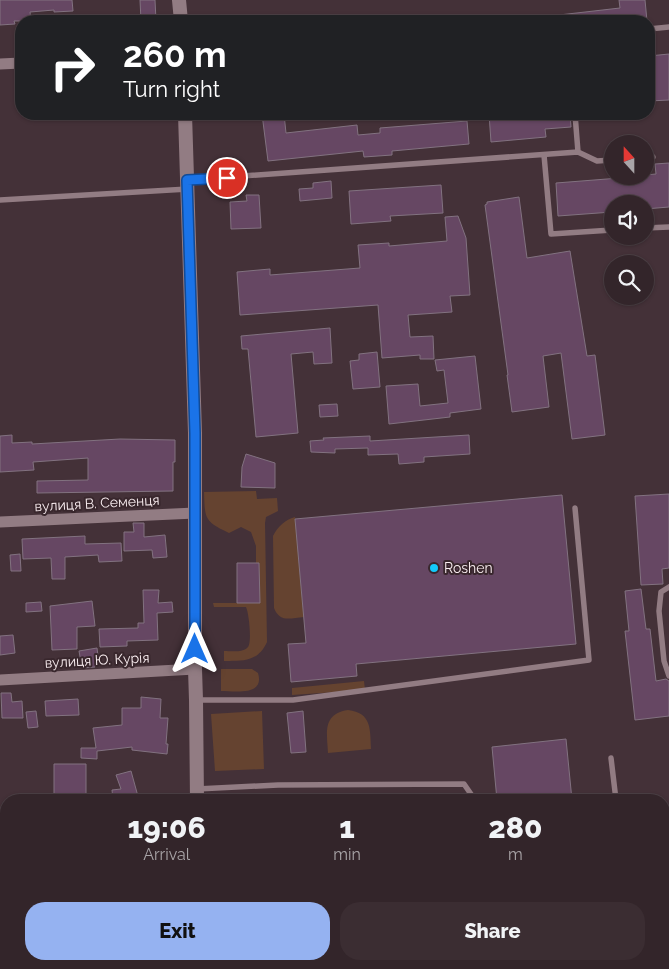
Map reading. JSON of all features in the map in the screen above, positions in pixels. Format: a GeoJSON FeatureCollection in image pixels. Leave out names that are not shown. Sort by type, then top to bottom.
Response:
{"type":"FeatureCollection","features":[{"type":"Feature","properties":{"kind":"street"},"geometry":{"type":"LineString","coordinates":[[179,0],[180,15]]}},
{"type":"Feature","properties":{"kind":"street"},"geometry":{"type":"LineString","coordinates":[[0,64],[15,63]]}},
{"type":"Feature","properties":{"kind":"street"},"geometry":{"type":"LineString","coordinates":[[185,120],[195,433],[197,794]]}},
{"type":"Feature","properties":{"kind":"street","name":"вулиця В. Семенця"},"geometry":{"type":"LineString","coordinates":[[0,522],[196,513]]}},
{"type":"Feature","properties":{"kind":"street","name":"вулиця Ю. Курія"},"geometry":{"type":"LineString","coordinates":[[0,680],[195,669]]}},
{"type":"Feature","properties":{"kind":"lane"},"geometry":{"type":"LineString","coordinates":[[655,28],[669,27]]}},
{"type":"Feature","properties":{"kind":"lane"},"geometry":{"type":"LineString","coordinates":[[575,120],[578,152]]}},
{"type":"Feature","properties":{"kind":"lane"},"geometry":{"type":"LineString","coordinates":[[0,200],[544,154],[578,152],[597,161],[604,161]]}},
{"type":"Feature","properties":{"kind":"lane"},"geometry":{"type":"LineString","coordinates":[[544,154],[551,234],[604,231]]}},
{"type":"Feature","properties":{"kind":"lane"},"geometry":{"type":"LineString","coordinates":[[654,228],[669,227]]}},
{"type":"Feature","properties":{"kind":"lane"},"geometry":{"type":"LineString","coordinates":[[196,700],[293,700],[589,660],[575,508]]}},
{"type":"Feature","properties":{"kind":"lane"},"geometry":{"type":"LineString","coordinates":[[669,587],[660,592],[659,611],[664,661],[669,676]]}},
{"type":"Feature","properties":{"kind":"lane"},"geometry":{"type":"LineString","coordinates":[[611,758],[615,794]]}},
{"type":"Feature","properties":{"kind":"lane"},"geometry":{"type":"LineString","coordinates":[[197,794],[278,785],[464,784],[472,794]]}},
{"type":"Feature","properties":{"kind":"shaded area"},"geometry":{"type":"Polygon","coordinates":[[[256,491],[257,499],[277,498],[278,511],[266,517],[265,523],[267,642],[263,649],[254,657],[244,660],[224,661],[224,651],[240,651],[248,647],[250,634],[248,615],[246,607],[214,607],[213,603],[259,603],[259,563],[256,563],[256,546],[251,532],[241,527],[229,533],[210,522],[206,514],[204,492],[256,491]]]}},
{"type":"Feature","properties":{"kind":"shaded area"},"geometry":{"type":"Polygon","coordinates":[[[295,517],[304,617],[282,618],[276,613],[274,608],[273,536],[282,524],[295,517]]]}},
{"type":"Feature","properties":{"kind":"shaded area"},"geometry":{"type":"Polygon","coordinates":[[[221,669],[252,669],[258,673],[259,680],[257,686],[248,691],[221,691],[221,669]]]}},
{"type":"Feature","properties":{"kind":"shaded area"},"geometry":{"type":"Polygon","coordinates":[[[364,681],[365,690],[292,695],[292,688],[364,681]]]}},
{"type":"Feature","properties":{"kind":"shaded area"},"geometry":{"type":"Polygon","coordinates":[[[348,710],[366,718],[370,729],[371,749],[328,753],[327,732],[330,720],[340,712],[348,710]]]}},
{"type":"Feature","properties":{"kind":"shaded area"},"geometry":{"type":"Polygon","coordinates":[[[262,711],[264,769],[215,771],[211,714],[262,711]]]}},
{"type":"Feature","properties":{"kind":"building"},"geometry":{"type":"Polygon","coordinates":[[[0,0],[72,0],[73,11],[30,12],[30,15],[15,15],[15,24],[0,25],[0,0]]]}},
{"type":"Feature","properties":{"kind":"building"},"geometry":{"type":"Polygon","coordinates":[[[140,0],[155,0],[156,15],[141,15],[140,0]]]}},
{"type":"Feature","properties":{"kind":"building"},"geometry":{"type":"Polygon","coordinates":[[[619,0],[645,0],[646,15],[559,15],[620,8],[619,0]]]}},
{"type":"Feature","properties":{"kind":"building"},"geometry":{"type":"Polygon","coordinates":[[[669,54],[669,100],[655,101],[655,55],[669,54]]]}},
{"type":"Feature","properties":{"kind":"building"},"geometry":{"type":"Polygon","coordinates":[[[263,120],[285,120],[286,133],[357,125],[358,135],[380,133],[380,128],[467,121],[469,144],[392,151],[392,155],[364,157],[363,151],[268,161],[263,120]]]}},
{"type":"Feature","properties":{"kind":"building"},"geometry":{"type":"Polygon","coordinates":[[[489,120],[570,120],[571,127],[545,129],[546,137],[491,142],[489,120]]]}},
{"type":"Feature","properties":{"kind":"building"},"geometry":{"type":"Polygon","coordinates":[[[669,163],[669,207],[654,208],[654,195],[604,195],[604,213],[558,216],[556,183],[604,179],[604,185],[654,185],[655,164],[669,163]]]}},
{"type":"Feature","properties":{"kind":"building"},"geometry":{"type":"Polygon","coordinates":[[[331,181],[332,198],[300,201],[299,189],[313,188],[313,183],[331,181]]]}},
{"type":"Feature","properties":{"kind":"building"},"geometry":{"type":"Polygon","coordinates":[[[441,185],[443,213],[390,216],[391,221],[351,224],[349,191],[441,185]]]}},
{"type":"Feature","properties":{"kind":"building"},"geometry":{"type":"Polygon","coordinates":[[[246,195],[259,195],[261,228],[231,229],[230,202],[247,201],[246,195]]]}},
{"type":"Feature","properties":{"kind":"building"},"geometry":{"type":"Polygon","coordinates":[[[519,197],[527,258],[570,251],[587,356],[595,355],[605,435],[572,439],[561,353],[543,356],[549,407],[512,412],[485,205],[487,202],[519,197]]]}},
{"type":"Feature","properties":{"kind":"building"},"geometry":{"type":"Polygon","coordinates":[[[458,216],[466,238],[470,295],[450,296],[452,312],[408,315],[410,337],[433,336],[434,359],[420,359],[420,355],[382,358],[378,305],[240,315],[237,272],[270,269],[270,275],[360,268],[358,245],[389,243],[389,246],[447,241],[445,217],[458,216]]]}},
{"type":"Feature","properties":{"kind":"building"},"geometry":{"type":"Polygon","coordinates":[[[330,328],[332,363],[314,364],[313,352],[291,354],[298,433],[256,437],[248,349],[242,349],[241,336],[330,328]]]}},
{"type":"Feature","properties":{"kind":"building"},"geometry":{"type":"Polygon","coordinates":[[[377,352],[380,387],[353,389],[350,361],[359,360],[359,354],[377,352]]]}},
{"type":"Feature","properties":{"kind":"building"},"geometry":{"type":"Polygon","coordinates":[[[475,356],[481,409],[450,413],[450,417],[389,424],[386,386],[418,384],[420,406],[448,403],[444,370],[437,371],[435,360],[475,356]]]}},
{"type":"Feature","properties":{"kind":"building"},"geometry":{"type":"Polygon","coordinates":[[[337,404],[338,416],[320,417],[319,405],[337,404]]]}},
{"type":"Feature","properties":{"kind":"building"},"geometry":{"type":"Polygon","coordinates":[[[12,435],[12,443],[32,442],[32,444],[120,439],[175,440],[173,491],[37,493],[37,481],[88,480],[88,458],[33,462],[34,470],[0,472],[0,436],[12,435]]]}},
{"type":"Feature","properties":{"kind":"building"},"geometry":{"type":"Polygon","coordinates":[[[469,435],[470,454],[424,457],[424,462],[399,464],[398,454],[368,455],[368,448],[335,449],[335,453],[311,452],[310,441],[324,440],[323,438],[370,436],[370,441],[469,435]]]}},
{"type":"Feature","properties":{"kind":"building"},"geometry":{"type":"Polygon","coordinates":[[[246,454],[275,463],[275,488],[241,487],[242,467],[246,454]]]}},
{"type":"Feature","properties":{"kind":"building"},"geometry":{"type":"Polygon","coordinates":[[[669,494],[669,568],[662,569],[663,584],[641,585],[635,496],[669,494]]]}},
{"type":"Feature","properties":{"kind":"building","name":"Roshen"},"geometry":{"type":"Polygon","coordinates":[[[562,495],[576,644],[356,664],[357,676],[291,682],[288,644],[306,643],[295,519],[562,495]]]}},
{"type":"Feature","properties":{"kind":"building"},"geometry":{"type":"Polygon","coordinates":[[[133,523],[144,523],[144,537],[165,535],[167,557],[153,558],[152,550],[124,551],[124,532],[134,532],[133,523]]]}},
{"type":"Feature","properties":{"kind":"building"},"geometry":{"type":"Polygon","coordinates":[[[85,536],[85,544],[121,543],[122,561],[99,562],[98,555],[65,557],[65,579],[52,579],[51,558],[23,559],[22,539],[85,536]]]}},
{"type":"Feature","properties":{"kind":"building"},"geometry":{"type":"Polygon","coordinates":[[[20,554],[21,571],[11,571],[10,555],[20,554]]]}},
{"type":"Feature","properties":{"kind":"building"},"geometry":{"type":"Polygon","coordinates":[[[237,563],[259,563],[260,603],[237,603],[237,563]]]}},
{"type":"Feature","properties":{"kind":"building"},"geometry":{"type":"Polygon","coordinates":[[[641,589],[646,629],[650,629],[656,681],[666,679],[669,681],[669,716],[635,720],[625,631],[629,631],[625,591],[641,589]]]}},
{"type":"Feature","properties":{"kind":"building"},"geometry":{"type":"Polygon","coordinates":[[[143,590],[159,590],[158,603],[172,602],[173,612],[157,613],[158,640],[127,641],[127,646],[100,647],[99,629],[138,628],[138,623],[144,623],[143,590]]]}},
{"type":"Feature","properties":{"kind":"building"},"geometry":{"type":"Polygon","coordinates":[[[92,601],[95,626],[77,627],[77,649],[52,650],[50,606],[92,601]]]}},
{"type":"Feature","properties":{"kind":"building"},"geometry":{"type":"Polygon","coordinates":[[[41,602],[42,611],[26,612],[26,603],[41,602]]]}},
{"type":"Feature","properties":{"kind":"building"},"geometry":{"type":"Polygon","coordinates":[[[13,635],[15,653],[0,655],[0,636],[13,635]]]}},
{"type":"Feature","properties":{"kind":"building"},"geometry":{"type":"Polygon","coordinates":[[[97,648],[99,664],[95,665],[95,667],[82,668],[79,651],[97,648]]]}},
{"type":"Feature","properties":{"kind":"building"},"geometry":{"type":"Polygon","coordinates":[[[1,693],[11,693],[12,702],[22,701],[23,718],[2,718],[1,693]]]}},
{"type":"Feature","properties":{"kind":"building"},"geometry":{"type":"Polygon","coordinates":[[[141,697],[161,699],[160,718],[168,718],[167,754],[132,750],[132,747],[97,751],[97,759],[81,758],[81,748],[96,748],[93,728],[122,725],[122,708],[141,708],[141,697]]]}},
{"type":"Feature","properties":{"kind":"building"},"geometry":{"type":"Polygon","coordinates":[[[78,699],[79,715],[46,716],[45,701],[78,699]]]}},
{"type":"Feature","properties":{"kind":"building"},"geometry":{"type":"Polygon","coordinates":[[[36,711],[38,727],[28,728],[26,712],[36,711]]]}},
{"type":"Feature","properties":{"kind":"building"},"geometry":{"type":"Polygon","coordinates":[[[303,711],[306,752],[291,753],[287,713],[303,711]]]}},
{"type":"Feature","properties":{"kind":"building"},"geometry":{"type":"Polygon","coordinates":[[[566,739],[571,794],[496,794],[492,747],[566,739]]]}},
{"type":"Feature","properties":{"kind":"building"},"geometry":{"type":"Polygon","coordinates":[[[54,764],[86,764],[86,794],[54,794],[54,764]]]}},
{"type":"Feature","properties":{"kind":"building"},"geometry":{"type":"Polygon","coordinates":[[[131,771],[137,794],[112,794],[112,790],[121,789],[116,775],[131,771]]]}},
{"type":"Feature","properties":{"kind":"place","name":"Roshen"},"geometry":{"type":"Point","coordinates":[434,568]}},
{"type":"Feature","properties":{"kind":"route"},"geometry":{"type":"LineString","coordinates":[[195,649],[195,433],[187,180],[227,178]]}}]}
